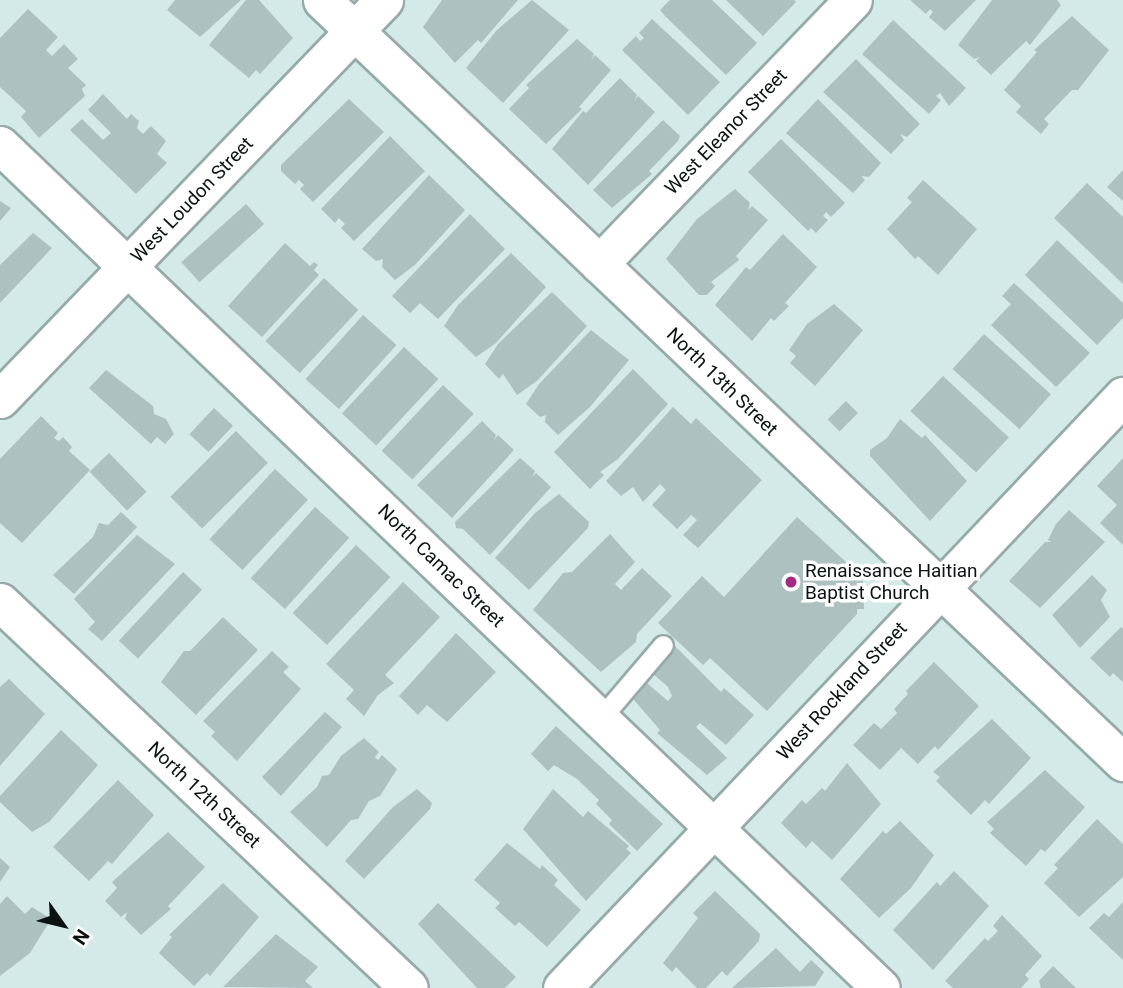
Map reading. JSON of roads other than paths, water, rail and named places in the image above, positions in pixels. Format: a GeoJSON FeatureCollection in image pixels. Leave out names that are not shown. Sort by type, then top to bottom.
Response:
{"type":"FeatureCollection","features":[{"type":"Feature","properties":{"kind":"street","name":"North 13th Street"},"geometry":{"type":"LineString","coordinates":[[321,0],[1123,762]]}},
{"type":"Feature","properties":{"kind":"street","name":"West Loudon Street"},"geometry":{"type":"LineString","coordinates":[[0,399],[384,0]]}},
{"type":"Feature","properties":{"kind":"street","name":"West Eleanor Street"},"geometry":{"type":"LineString","coordinates":[[599,264],[853,0]]}},
{"type":"Feature","properties":{"kind":"street","name":"North Camac Street"},"geometry":{"type":"LineString","coordinates":[[0,145],[129,265],[881,988]]}},
{"type":"Feature","properties":{"kind":"street","name":"West Rockland Street"},"geometry":{"type":"LineString","coordinates":[[562,988],[1123,396]]}},
{"type":"Feature","properties":{"kind":"street","name":"North 12th Street"},"geometry":{"type":"LineString","coordinates":[[0,602],[409,988]]}},
{"type":"Feature","properties":{"kind":"lane"},"geometry":{"type":"LineString","coordinates":[[600,719],[663,645]]}},
{"type":"Feature","properties":{"kind":"place","name":"Renaissance Haitian Baptist Church"},"geometry":{"type":"Point","coordinates":[791,582]}}]}
